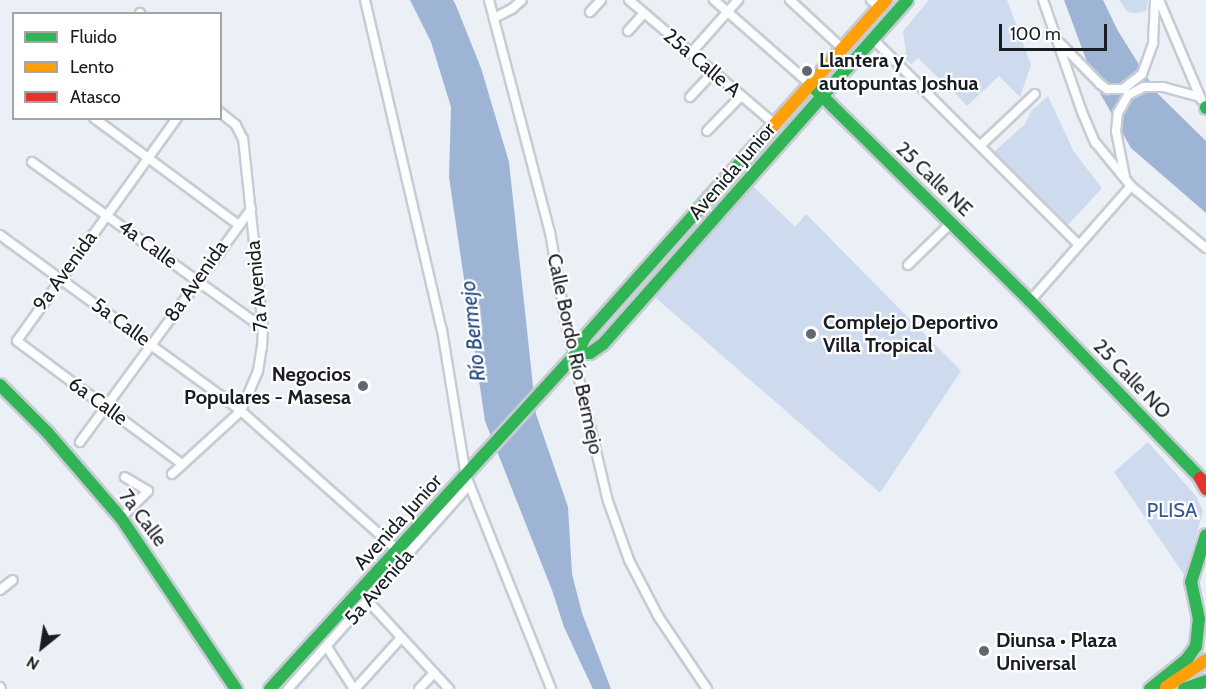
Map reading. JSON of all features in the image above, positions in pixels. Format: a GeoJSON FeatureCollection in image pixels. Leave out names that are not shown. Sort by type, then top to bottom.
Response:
{"type":"FeatureCollection","features":[{"type":"Feature","properties":{"kind":"main road","name":"Avenida Junior"},"geometry":{"type":"LineString","coordinates":[[572,357],[590,353],[603,344],[907,0]]}},
{"type":"Feature","properties":{"kind":"main road","name":"Avenida Junior"},"geometry":{"type":"LineString","coordinates":[[270,689],[470,476],[572,357],[585,337],[843,49],[879,2]]}},
{"type":"Feature","properties":{"kind":"main road","name":"25 Calle NE"},"geometry":{"type":"LineString","coordinates":[[811,85],[1030,301]]}},
{"type":"Feature","properties":{"kind":"main road","name":"25 Calle NO"},"geometry":{"type":"LineString","coordinates":[[1030,301],[1204,484]]}},
{"type":"Feature","properties":{"kind":"main road","name":"7a Calle"},"geometry":{"type":"LineString","coordinates":[[0,385],[47,432],[121,518],[236,689]]}},
{"type":"Feature","properties":{"kind":"main road"},"geometry":{"type":"LineString","coordinates":[[1150,689],[1187,659],[1196,646],[1199,619],[1191,582],[1196,560],[1206,538]]}},
{"type":"Feature","properties":{"kind":"main road"},"geometry":{"type":"LineString","coordinates":[[1206,557],[1200,566],[1197,578],[1198,591],[1206,605]]}},
{"type":"Feature","properties":{"kind":"main road"},"geometry":{"type":"LineString","coordinates":[[1163,689],[1206,660]]}},
{"type":"Feature","properties":{"kind":"main road"},"geometry":{"type":"LineString","coordinates":[[1178,689],[1206,671]]}},
{"type":"Feature","properties":{"kind":"main road"},"geometry":{"type":"LineString","coordinates":[[1184,689],[1206,681]]}},
{"type":"Feature","properties":{"kind":"street"},"geometry":{"type":"LineString","coordinates":[[365,0],[442,330],[470,476],[551,689]]}},
{"type":"Feature","properties":{"kind":"street","name":"Calle Bordo Río Bermejo"},"geometry":{"type":"LineString","coordinates":[[489,0],[550,232],[572,357],[608,501],[629,560],[658,616],[707,689]]}},
{"type":"Feature","properties":{"kind":"street"},"geometry":{"type":"LineString","coordinates":[[494,18],[512,9],[522,0]]}},
{"type":"Feature","properties":{"kind":"street"},"geometry":{"type":"LineString","coordinates":[[590,12],[601,0]]}},
{"type":"Feature","properties":{"kind":"street","name":"25a Calle A"},"geometry":{"type":"LineString","coordinates":[[629,0],[776,125]]}},
{"type":"Feature","properties":{"kind":"street"},"geometry":{"type":"LineString","coordinates":[[714,0],[811,85]]}},
{"type":"Feature","properties":{"kind":"street"},"geometry":{"type":"LineString","coordinates":[[691,53],[738,0]]}},
{"type":"Feature","properties":{"kind":"street"},"geometry":{"type":"LineString","coordinates":[[790,0],[843,49]]}},
{"type":"Feature","properties":{"kind":"street"},"geometry":{"type":"LineString","coordinates":[[1043,0],[1082,112],[1095,142],[1128,183],[1206,248]]}},
{"type":"Feature","properties":{"kind":"street"},"geometry":{"type":"LineString","coordinates":[[1059,42],[1107,89],[1123,89],[1142,74],[1153,43],[1157,0]]}},
{"type":"Feature","properties":{"kind":"street"},"geometry":{"type":"LineString","coordinates":[[1157,0],[1204,105]]}},
{"type":"Feature","properties":{"kind":"street"},"geometry":{"type":"LineString","coordinates":[[628,31],[644,13]]}},
{"type":"Feature","properties":{"kind":"street"},"geometry":{"type":"LineString","coordinates":[[873,39],[1079,245]]}},
{"type":"Feature","properties":{"kind":"street"},"geometry":{"type":"LineString","coordinates":[[690,97],[713,72]]}},
{"type":"Feature","properties":{"kind":"street"},"geometry":{"type":"LineString","coordinates":[[1128,183],[1120,157],[1116,131],[1118,113],[1128,95],[1144,87],[1163,87],[1187,93],[1204,105]]}},
{"type":"Feature","properties":{"kind":"street"},"geometry":{"type":"LineString","coordinates":[[981,145],[1035,94]]}},
{"type":"Feature","properties":{"kind":"street"},"geometry":{"type":"LineString","coordinates":[[707,131],[741,96]]}},
{"type":"Feature","properties":{"kind":"street","name":"7a Avenida"},"geometry":{"type":"LineString","coordinates":[[172,474],[241,411],[258,371],[263,328],[241,132],[222,114]]}},
{"type":"Feature","properties":{"kind":"street"},"geometry":{"type":"LineString","coordinates":[[97,120],[237,224]]}},
{"type":"Feature","properties":{"kind":"street","name":"9a Avenida"},"geometry":{"type":"LineString","coordinates":[[17,338],[176,120]]}},
{"type":"Feature","properties":{"kind":"street","name":"4a Calle"},"geometry":{"type":"LineString","coordinates":[[32,162],[263,328]]}},
{"type":"Feature","properties":{"kind":"street"},"geometry":{"type":"LineString","coordinates":[[1030,301],[1079,245],[1128,183]]}},
{"type":"Feature","properties":{"kind":"street","name":"8a Avenida"},"geometry":{"type":"LineString","coordinates":[[80,442],[237,224],[251,209]]}},
{"type":"Feature","properties":{"kind":"street"},"geometry":{"type":"LineString","coordinates":[[908,266],[951,223]]}},
{"type":"Feature","properties":{"kind":"street","name":"5a Calle"},"geometry":{"type":"LineString","coordinates":[[0,235],[241,411],[398,551]]}},
{"type":"Feature","properties":{"kind":"street","name":"6a Calle"},"geometry":{"type":"LineString","coordinates":[[17,338],[18,345],[182,464]]}},
{"type":"Feature","properties":{"kind":"street","name":"5a Avenida"},"geometry":{"type":"LineString","coordinates":[[292,687],[470,476]]}},
{"type":"Feature","properties":{"kind":"street"},"geometry":{"type":"LineString","coordinates":[[121,518],[145,497],[148,491],[125,477]]}},
{"type":"Feature","properties":{"kind":"street"},"geometry":{"type":"LineString","coordinates":[[0,590],[13,580]]}},
{"type":"Feature","properties":{"kind":"street"},"geometry":{"type":"LineString","coordinates":[[367,600],[449,689]]}},
{"type":"Feature","properties":{"kind":"street"},"geometry":{"type":"LineString","coordinates":[[327,647],[354,689],[401,638]]}},
{"type":"Feature","properties":{"kind":"street"},"geometry":{"type":"LineString","coordinates":[[419,689],[434,673]]}},
{"type":"Feature","properties":{"kind":"green space"},"geometry":{"type":"Polygon","coordinates":[[[929,0],[1007,0],[1031,65],[1020,97],[999,76],[967,106],[952,90],[955,84],[949,76],[943,82],[918,58],[911,64],[903,57],[906,53],[903,31],[929,0]]]}},
{"type":"Feature","properties":{"kind":"green space"},"geometry":{"type":"Polygon","coordinates":[[[1119,0],[1148,0],[1146,11],[1128,12],[1119,0]]]}},
{"type":"Feature","properties":{"kind":"green space"},"geometry":{"type":"Polygon","coordinates":[[[1048,96],[1074,152],[1102,188],[1068,225],[994,152],[1025,124],[1031,111],[1048,96]]]}},
{"type":"Feature","properties":{"kind":"green space","name":"Complejo Deportivo Villa Tropical"},"geometry":{"type":"Polygon","coordinates":[[[753,186],[795,227],[806,214],[961,371],[880,493],[656,298],[753,186]]]}},
{"type":"Feature","properties":{"kind":"green space","name":"PLISA"},"geometry":{"type":"Polygon","coordinates":[[[1148,442],[1196,496],[1203,511],[1185,576],[1114,472],[1148,442]]]}},
{"type":"Feature","properties":{"kind":"water","name":"Río Bermejo"},"geometry":{"type":"Polygon","coordinates":[[[410,0],[453,0],[455,3],[481,68],[509,162],[536,414],[568,507],[572,574],[582,613],[611,689],[593,689],[584,670],[564,627],[552,590],[485,421],[449,177],[451,107],[431,42],[410,0]]]}},
{"type":"Feature","properties":{"kind":"water"},"geometry":{"type":"Polygon","coordinates":[[[1064,0],[1103,0],[1118,31],[1157,93],[1206,141],[1206,213],[1131,148],[1096,86],[1064,0]]]}},
{"type":"Feature","properties":{"kind":"traffic: fast"},"geometry":{"type":"LineString","coordinates":[[577,353],[590,353],[603,344],[907,0]]}},
{"type":"Feature","properties":{"kind":"traffic: fast"},"geometry":{"type":"LineString","coordinates":[[811,85],[1030,301],[1205,483]]}},
{"type":"Feature","properties":{"kind":"traffic: fast"},"geometry":{"type":"LineString","coordinates":[[270,689],[577,353],[585,337],[773,126]]}},
{"type":"Feature","properties":{"kind":"traffic: fast"},"geometry":{"type":"LineString","coordinates":[[0,385],[47,432],[121,518],[236,689]]}},
{"type":"Feature","properties":{"kind":"traffic: fast"},"geometry":{"type":"LineString","coordinates":[[1150,689],[1187,659],[1196,646],[1199,619],[1191,582],[1206,535]]}},
{"type":"Feature","properties":{"kind":"traffic: fast"},"geometry":{"type":"LineString","coordinates":[[1184,689],[1206,681]]}},
{"type":"Feature","properties":{"kind":"traffic: slow"},"geometry":{"type":"LineString","coordinates":[[773,126],[886,0]]}},
{"type":"Feature","properties":{"kind":"traffic: slow"},"geometry":{"type":"LineString","coordinates":[[1166,687],[1206,660]]}},
{"type":"Feature","properties":{"kind":"traffic: jam"},"geometry":{"type":"LineString","coordinates":[[1200,478],[1206,489]]}},
{"type":"Feature","properties":{"kind":"place","name":"Llantera y autopuntas Joshua"},"geometry":{"type":"Point","coordinates":[807,71]}},
{"type":"Feature","properties":{"kind":"place","name":"Complejo Deportivo Villa Tropical"},"geometry":{"type":"Point","coordinates":[811,334]}},
{"type":"Feature","properties":{"kind":"place","name":"Negocios Populares - Masesa"},"geometry":{"type":"Point","coordinates":[363,386]}},
{"type":"Feature","properties":{"kind":"place","name":"Diunsa • Plaza Universal"},"geometry":{"type":"Point","coordinates":[984,651]}}]}
